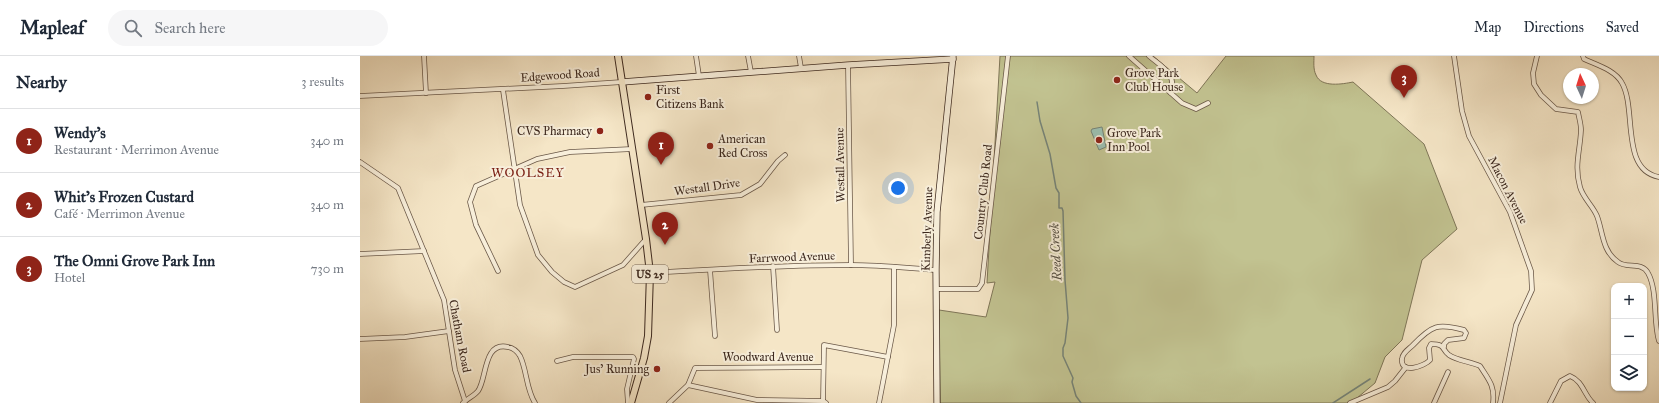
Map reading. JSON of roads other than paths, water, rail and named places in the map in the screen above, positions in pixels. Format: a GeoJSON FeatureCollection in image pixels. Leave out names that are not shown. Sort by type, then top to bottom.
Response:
{"type":"FeatureCollection","features":[{"type":"Feature","properties":{"kind":"main road","name":"US 25"},"geometry":{"type":"LineString","coordinates":[[618,56],[650,273],[650,324],[647,344],[631,403]]}},
{"type":"Feature","properties":{"kind":"street"},"geometry":{"type":"LineString","coordinates":[[424,56],[426,93]]}},
{"type":"Feature","properties":{"kind":"street"},"geometry":{"type":"LineString","coordinates":[[696,56],[699,76]]}},
{"type":"Feature","properties":{"kind":"street"},"geometry":{"type":"LineString","coordinates":[[748,56],[751,72]]}},
{"type":"Feature","properties":{"kind":"street"},"geometry":{"type":"LineString","coordinates":[[799,56],[801,68]]}},
{"type":"Feature","properties":{"kind":"street","name":"Country Club Road"},"geometry":{"type":"LineString","coordinates":[[937,289],[978,289],[982,283],[1008,56]]}},
{"type":"Feature","properties":{"kind":"street"},"geometry":{"type":"LineString","coordinates":[[1129,56],[1182,103],[1196,109],[1208,104]]}},
{"type":"Feature","properties":{"kind":"street"},"geometry":{"type":"LineString","coordinates":[[1149,56],[1171,77],[1173,86],[1171,93]]}},
{"type":"Feature","properties":{"kind":"street","name":"Macon Avenue"},"geometry":{"type":"LineString","coordinates":[[1454,56],[1462,111],[1469,136],[1510,212],[1531,271],[1532,290],[1516,325],[1500,403]]}},
{"type":"Feature","properties":{"kind":"street"},"geometry":{"type":"LineString","coordinates":[[1537,56],[1533,73],[1534,84],[1541,95],[1556,109],[1578,112],[1581,128],[1576,163],[1577,176],[1581,190],[1597,215],[1604,244],[1618,263],[1644,268],[1648,273],[1652,284],[1659,342]]}},
{"type":"Feature","properties":{"kind":"street"},"geometry":{"type":"LineString","coordinates":[[1583,56],[1584,58],[1616,74],[1623,84],[1628,105],[1636,159],[1646,172],[1659,177]]}},
{"type":"Feature","properties":{"kind":"street","name":"Edgewood Road"},"geometry":{"type":"LineString","coordinates":[[360,96],[503,90],[953,57]]}},
{"type":"Feature","properties":{"kind":"street","name":"Kimberly Avenue"},"geometry":{"type":"LineString","coordinates":[[937,403],[937,212],[953,57]]}},
{"type":"Feature","properties":{"kind":"street","name":"Westall Avenue"},"geometry":{"type":"LineString","coordinates":[[848,64],[851,265]]}},
{"type":"Feature","properties":{"kind":"street"},"geometry":{"type":"LineString","coordinates":[[503,90],[516,167],[520,206],[538,254],[552,272],[564,282],[575,287],[623,265],[646,239]]}},
{"type":"Feature","properties":{"kind":"street"},"geometry":{"type":"LineString","coordinates":[[498,271],[476,225],[470,202],[476,186],[537,158],[570,152],[632,149]]}},
{"type":"Feature","properties":{"kind":"street","name":"Westall Drive"},"geometry":{"type":"LineString","coordinates":[[641,205],[741,194],[760,184],[778,161],[785,155]]}},
{"type":"Feature","properties":{"kind":"street","name":"Chatham Road"},"geometry":{"type":"LineString","coordinates":[[360,162],[398,188],[444,300],[455,370],[464,402],[478,390],[491,353],[497,348],[507,346],[515,350],[521,358],[531,395],[535,403]]}},
{"type":"Feature","properties":{"kind":"street"},"geometry":{"type":"LineString","coordinates":[[360,254],[424,251]]}},
{"type":"Feature","properties":{"kind":"street","name":"Farrwood Avenue"},"geometry":{"type":"LineString","coordinates":[[650,273],[773,266],[851,265],[936,270]]}},
{"type":"Feature","properties":{"kind":"street"},"geometry":{"type":"LineString","coordinates":[[773,266],[777,330]]}},
{"type":"Feature","properties":{"kind":"street"},"geometry":{"type":"LineString","coordinates":[[879,403],[894,325],[894,267]]}},
{"type":"Feature","properties":{"kind":"street"},"geometry":{"type":"LineString","coordinates":[[710,270],[715,336]]}},
{"type":"Feature","properties":{"kind":"street"},"geometry":{"type":"LineString","coordinates":[[1444,347],[1444,344],[1448,340],[1464,338],[1466,333],[1464,330],[1448,325],[1429,330],[1422,334],[1404,353],[1401,358],[1402,364],[1412,369],[1427,364],[1430,360],[1428,348],[1431,344],[1437,344],[1444,347],[1450,356],[1480,366],[1492,386],[1494,394],[1493,403]]}},
{"type":"Feature","properties":{"kind":"street"},"geometry":{"type":"LineString","coordinates":[[360,339],[406,337],[448,331]]}},
{"type":"Feature","properties":{"kind":"street","name":"Woodward Avenue"},"geometry":{"type":"LineString","coordinates":[[670,403],[688,384],[695,368],[823,367],[824,345],[888,357]]}},
{"type":"Feature","properties":{"kind":"street"},"geometry":{"type":"LineString","coordinates":[[557,361],[573,357],[634,357],[626,394],[628,403]]}},
{"type":"Feature","properties":{"kind":"street"},"geometry":{"type":"LineString","coordinates":[[688,384],[757,402],[824,402],[823,367]]}},
{"type":"Feature","properties":{"kind":"street"},"geometry":{"type":"LineString","coordinates":[[1350,403],[1388,387],[1406,367]]}},
{"type":"Feature","properties":{"kind":"street"},"geometry":{"type":"LineString","coordinates":[[1434,403],[1448,372]]}},
{"type":"Feature","properties":{"kind":"street"},"geometry":{"type":"LineString","coordinates":[[1550,403],[1561,381],[1570,376],[1575,378],[1582,386],[1593,403]]}},
{"type":"Feature","properties":{"kind":"waterway","name":"Reed Creek"},"geometry":{"type":"LineString","coordinates":[[1037,102],[1040,121],[1050,154],[1056,188],[1059,193],[1059,208],[1062,208],[1063,211],[1065,280],[1068,318],[1063,356],[1073,378],[1072,382],[1076,396],[1081,403]]}},
{"type":"Feature","properties":{"kind":"waterway"},"geometry":{"type":"LineString","coordinates":[[1333,403],[1370,379]]}},
{"type":"Feature","properties":{"kind":"place","name":"Grove Park Club House"},"geometry":{"type":"Point","coordinates":[1117,80]}},
{"type":"Feature","properties":{"kind":"place","name":"First Citizens Bank"},"geometry":{"type":"Point","coordinates":[648,97]}},
{"type":"Feature","properties":{"kind":"place","name":"The Omni Grove Park Inn"},"geometry":{"type":"Point","coordinates":[1404,98]}},
{"type":"Feature","properties":{"kind":"place","name":"CVS Pharmacy"},"geometry":{"type":"Point","coordinates":[600,131]}},
{"type":"Feature","properties":{"kind":"place","name":"Grove Park Inn Pool"},"geometry":{"type":"Point","coordinates":[1099,140]}},
{"type":"Feature","properties":{"kind":"place","name":"American Red Cross"},"geometry":{"type":"Point","coordinates":[710,146]}},
{"type":"Feature","properties":{"kind":"place","name":"Wendy's"},"geometry":{"type":"Point","coordinates":[661,165]}},
{"type":"Feature","properties":{"kind":"place","name":"Whit's Frozen Custard"},"geometry":{"type":"Point","coordinates":[665,245]}},
{"type":"Feature","properties":{"kind":"place","name":"Jus’ Running"},"geometry":{"type":"Point","coordinates":[657,369]}},
{"type":"Feature","properties":{"kind":"district","name":"WOOLSEY"},"geometry":{"type":"Point","coordinates":[528,173]}}]}
